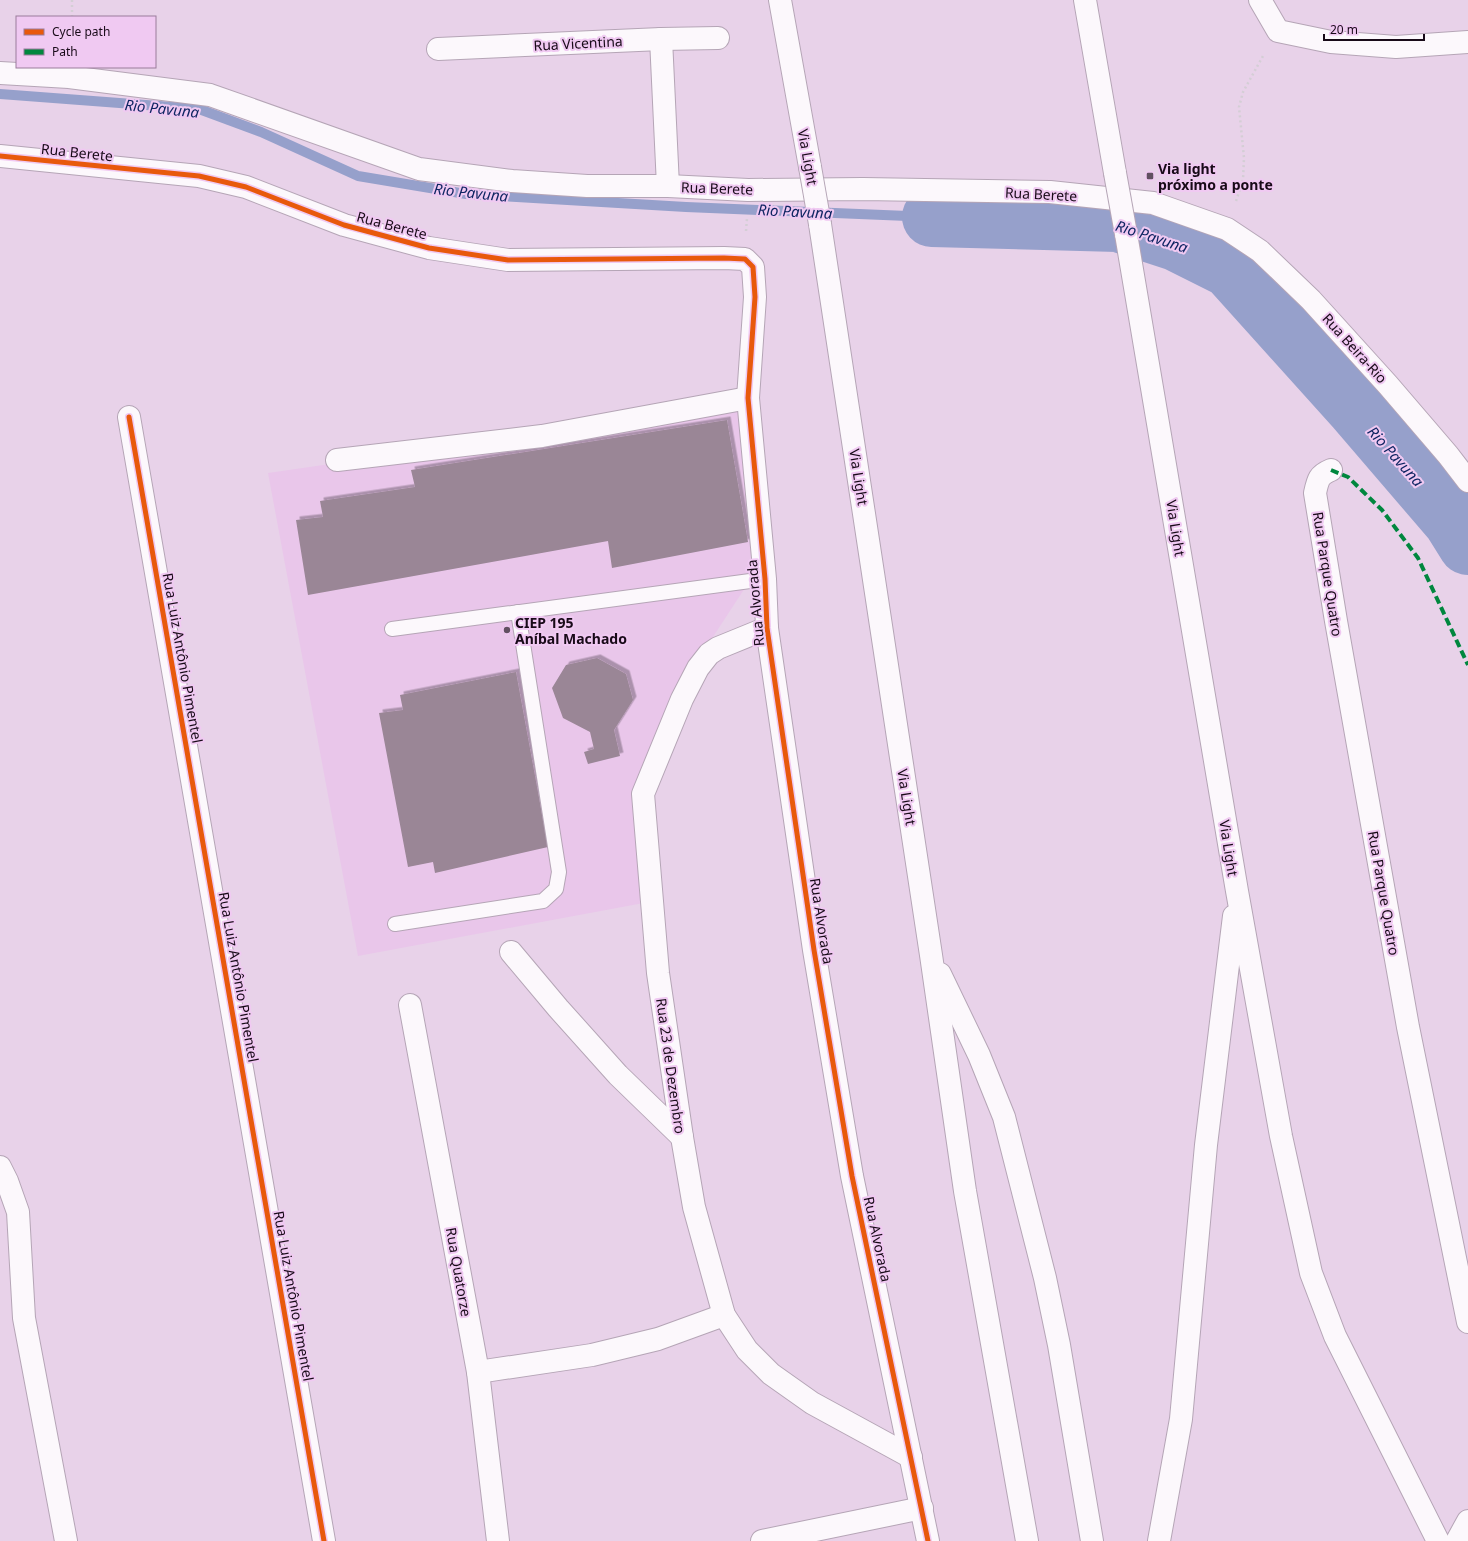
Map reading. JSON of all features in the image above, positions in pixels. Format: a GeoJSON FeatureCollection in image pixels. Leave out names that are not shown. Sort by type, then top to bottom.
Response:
{"type":"FeatureCollection","features":[{"type":"Feature","properties":{"kind":"street","name":"Via Light"},"geometry":{"type":"LineString","coordinates":[[780,0],[829,274],[931,955],[964,1191],[1027,1541]]}},
{"type":"Feature","properties":{"kind":"street","name":"Via Light"},"geometry":{"type":"LineString","coordinates":[[1085,0],[1135,284],[1237,891]]}},
{"type":"Feature","properties":{"kind":"street"},"geometry":{"type":"LineString","coordinates":[[1260,0],[1278,31],[1331,42],[1396,47],[1468,42]]}},
{"type":"Feature","properties":{"kind":"street","name":"Rua Vicentina"},"geometry":{"type":"LineString","coordinates":[[438,49],[718,38]]}},
{"type":"Feature","properties":{"kind":"street"},"geometry":{"type":"LineString","coordinates":[[662,39],[668,186]]}},
{"type":"Feature","properties":{"kind":"street","name":"Rua Berete"},"geometry":{"type":"LineString","coordinates":[[0,73],[69,76],[210,95],[419,169],[520,181],[587,186],[668,186],[748,190],[863,189],[1050,192],[1153,203],[1227,229]]}},
{"type":"Feature","properties":{"kind":"street","name":"Rua Berete"},"geometry":{"type":"LineString","coordinates":[[0,156],[199,176],[246,187],[344,225],[429,248],[508,260],[745,259],[753,267],[755,297]]}},
{"type":"Feature","properties":{"kind":"street","name":"Rua Beira-Rio"},"geometry":{"type":"LineString","coordinates":[[1227,229],[1260,251],[1311,300],[1403,402],[1468,481]]}},
{"type":"Feature","properties":{"kind":"street","name":"Rua Alvorada"},"geometry":{"type":"LineString","coordinates":[[755,297],[748,398],[765,579],[767,628],[814,950],[852,1176],[928,1541]]}},
{"type":"Feature","properties":{"kind":"street"},"geometry":{"type":"LineString","coordinates":[[337,460],[542,436],[748,398]]}},
{"type":"Feature","properties":{"kind":"street","name":"Rua Luiz Antônio Pimentel"},"geometry":{"type":"LineString","coordinates":[[130,417],[324,1541]]}},
{"type":"Feature","properties":{"kind":"street","name":"Rua Parque Quatro"},"geometry":{"type":"LineString","coordinates":[[1331,470],[1322,474],[1317,482],[1315,493],[1336,621],[1408,1027],[1468,1322]]}},
{"type":"Feature","properties":{"kind":"street","name":"Rua 23 de Dezembro"},"geometry":{"type":"LineString","coordinates":[[767,628],[718,648],[709,654],[698,668],[682,698],[643,794],[658,973],[682,1137],[694,1207],[724,1315],[747,1350],[771,1374],[812,1403],[910,1457]]}},
{"type":"Feature","properties":{"kind":"street"},"geometry":{"type":"LineString","coordinates":[[1159,1541],[1181,1420],[1206,1145],[1226,994],[1237,891]]}},
{"type":"Feature","properties":{"kind":"street"},"geometry":{"type":"LineString","coordinates":[[1237,891],[1281,1136],[1311,1273],[1335,1336],[1438,1541]]}},
{"type":"Feature","properties":{"kind":"street"},"geometry":{"type":"LineString","coordinates":[[511,952],[558,1008],[618,1075],[682,1137]]}},
{"type":"Feature","properties":{"kind":"street"},"geometry":{"type":"LineString","coordinates":[[931,955],[979,1055],[1004,1117],[1059,1345],[1091,1536]]}},
{"type":"Feature","properties":{"kind":"street","name":"Rua Quatorze"},"geometry":{"type":"LineString","coordinates":[[410,1005],[478,1372],[498,1541]]}},
{"type":"Feature","properties":{"kind":"street"},"geometry":{"type":"LineString","coordinates":[[0,1167],[8,1181],[18,1212],[24,1318],[66,1541]]}},
{"type":"Feature","properties":{"kind":"street"},"geometry":{"type":"LineString","coordinates":[[478,1372],[592,1355],[658,1339],[724,1315]]}},
{"type":"Feature","properties":{"kind":"street"},"geometry":{"type":"LineString","coordinates":[[762,1541],[922,1508]]}},
{"type":"Feature","properties":{"kind":"street"},"geometry":{"type":"LineString","coordinates":[[1457,1541],[1468,1521]]}},
{"type":"Feature","properties":{"kind":"lane"},"geometry":{"type":"LineString","coordinates":[[392,629],[765,579]]}},
{"type":"Feature","properties":{"kind":"lane"},"geometry":{"type":"LineString","coordinates":[[395,924],[543,901],[556,889],[559,872],[518,612]]}},
{"type":"Feature","properties":{"kind":"path"},"geometry":{"type":"LineString","coordinates":[[72,0],[72,16]]}},
{"type":"Feature","properties":{"kind":"path"},"geometry":{"type":"LineString","coordinates":[[1227,229],[1243,180],[1244,158],[1239,107],[1242,92],[1278,31]]}},
{"type":"Feature","properties":{"kind":"shaded area","name":"CIEP 195 Aníbal Machado"},"geometry":{"type":"Polygon","coordinates":[[[738,405],[758,568],[677,692],[638,792],[649,902],[358,956],[268,473],[738,405]]]}},
{"type":"Feature","properties":{"kind":"building"},"geometry":{"type":"Polygon","coordinates":[[[727,420],[748,542],[612,568],[608,541],[308,595],[296,520],[323,517],[320,501],[415,487],[411,470],[727,420]]]}},
{"type":"Feature","properties":{"kind":"building"},"geometry":{"type":"Polygon","coordinates":[[[597,658],[626,674],[633,700],[614,730],[620,756],[588,764],[584,752],[594,749],[590,732],[563,718],[552,688],[566,665],[597,658]]]}},
{"type":"Feature","properties":{"kind":"building"},"geometry":{"type":"Polygon","coordinates":[[[516,672],[548,847],[435,873],[433,862],[408,867],[379,713],[403,710],[400,695],[516,672]]]}},
{"type":"Feature","properties":{"kind":"waterway","name":"Rio Pavuna"},"geometry":{"type":"LineString","coordinates":[[0,94],[199,109],[261,132],[358,176],[466,194],[686,207],[932,217]]}},
{"type":"Feature","properties":{"kind":"waterway","name":"Rio Pavuna"},"geometry":{"type":"LineString","coordinates":[[932,217],[1118,222],[1176,241],[1230,268],[1356,408],[1453,521],[1468,545]]}},
{"type":"Feature","properties":{"kind":"marked path"},"geometry":{"type":"LineString","coordinates":[[1331,470],[1348,477],[1382,510],[1418,558],[1468,665]]}},
{"type":"Feature","properties":{"kind":"cycle path"},"geometry":{"type":"LineString","coordinates":[[0,156],[199,176],[246,187],[344,225],[429,248],[508,260],[724,258],[745,259],[753,267],[755,297],[748,398],[765,579],[767,628],[814,950],[852,1176],[928,1541]]}},
{"type":"Feature","properties":{"kind":"cycle path"},"geometry":{"type":"LineString","coordinates":[[129,417],[324,1541]]}},
{"type":"Feature","properties":{"kind":"place","name":"Via light próximo a ponte"},"geometry":{"type":"Point","coordinates":[1150,176]}},
{"type":"Feature","properties":{"kind":"place","name":"CIEP 195 Aníbal Machado"},"geometry":{"type":"Point","coordinates":[507,630]}}]}
